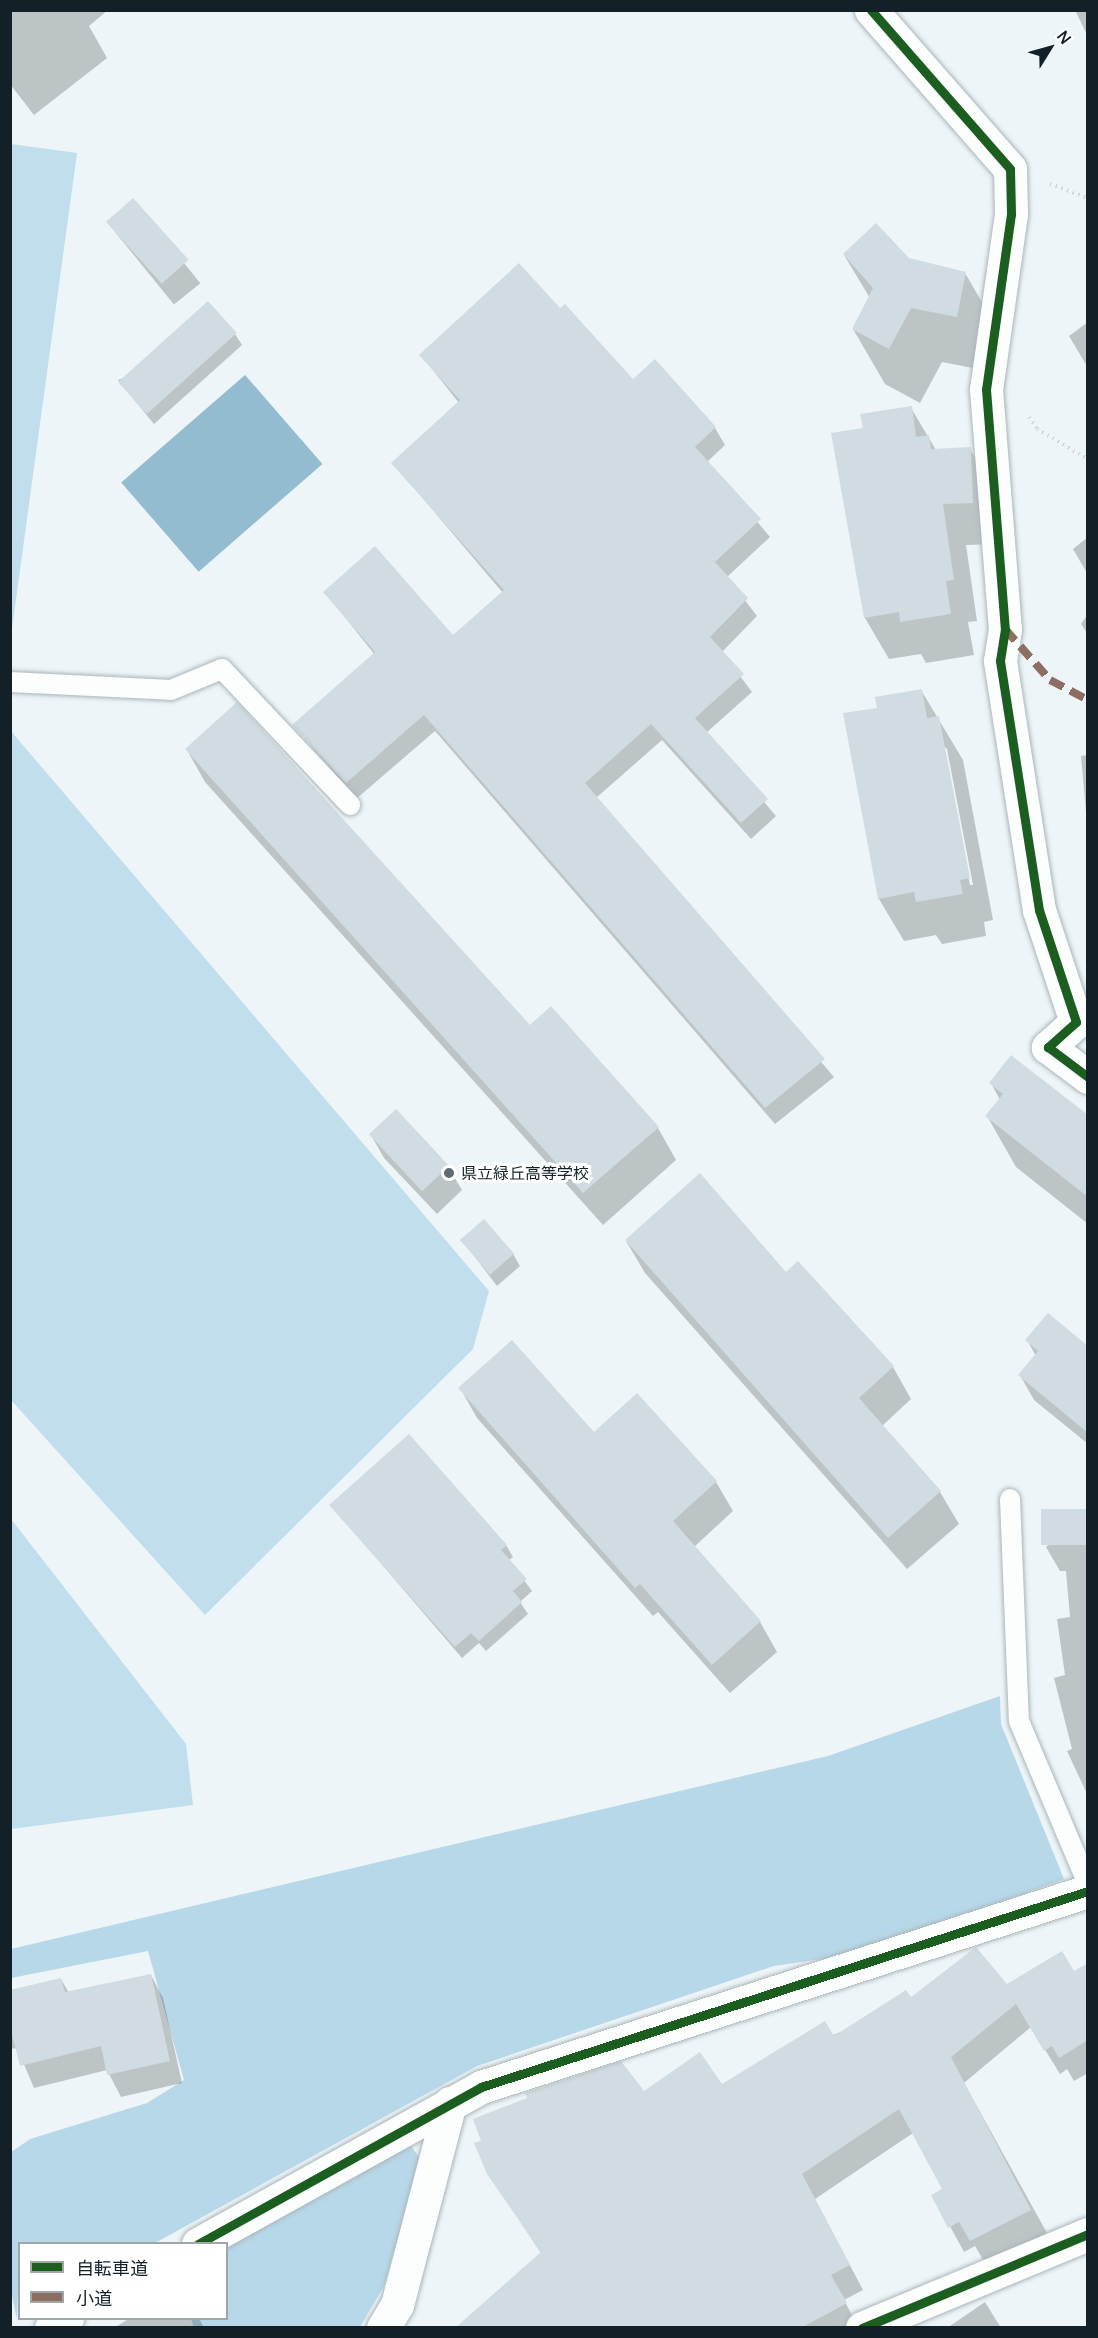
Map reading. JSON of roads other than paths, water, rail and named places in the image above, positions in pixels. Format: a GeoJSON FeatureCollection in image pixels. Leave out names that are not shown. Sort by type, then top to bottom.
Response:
{"type":"FeatureCollection","features":[{"type":"Feature","properties":{"kind":"street"},"geometry":{"type":"LineString","coordinates":[[871,10],[1010,169],[1011,214],[986,389],[1005,629],[1000,661],[1039,910],[1076,1022],[1048,1047],[1088,1077]]}},
{"type":"Feature","properties":{"kind":"street"},"geometry":{"type":"LineString","coordinates":[[202,2242],[481,2087],[1088,1891]]}},
{"type":"Feature","properties":{"kind":"street"},"geometry":{"type":"LineString","coordinates":[[383,2328],[397,2305],[450,2103]]}},
{"type":"Feature","properties":{"kind":"street"},"geometry":{"type":"LineString","coordinates":[[862,2328],[1088,2234]]}},
{"type":"Feature","properties":{"kind":"street"},"geometry":{"type":"LineString","coordinates":[[51,2328],[65,2320]]}},
{"type":"Feature","properties":{"kind":"lane"},"geometry":{"type":"LineString","coordinates":[[10,682],[171,690],[222,669],[350,806]]}},
{"type":"Feature","properties":{"kind":"lane"},"geometry":{"type":"LineString","coordinates":[[1010,1499],[1018,1721],[1088,1884]]}},
{"type":"Feature","properties":{"kind":"place","name":"県立緑丘高等学校"},"geometry":{"type":"Point","coordinates":[449,1173]}}]}
